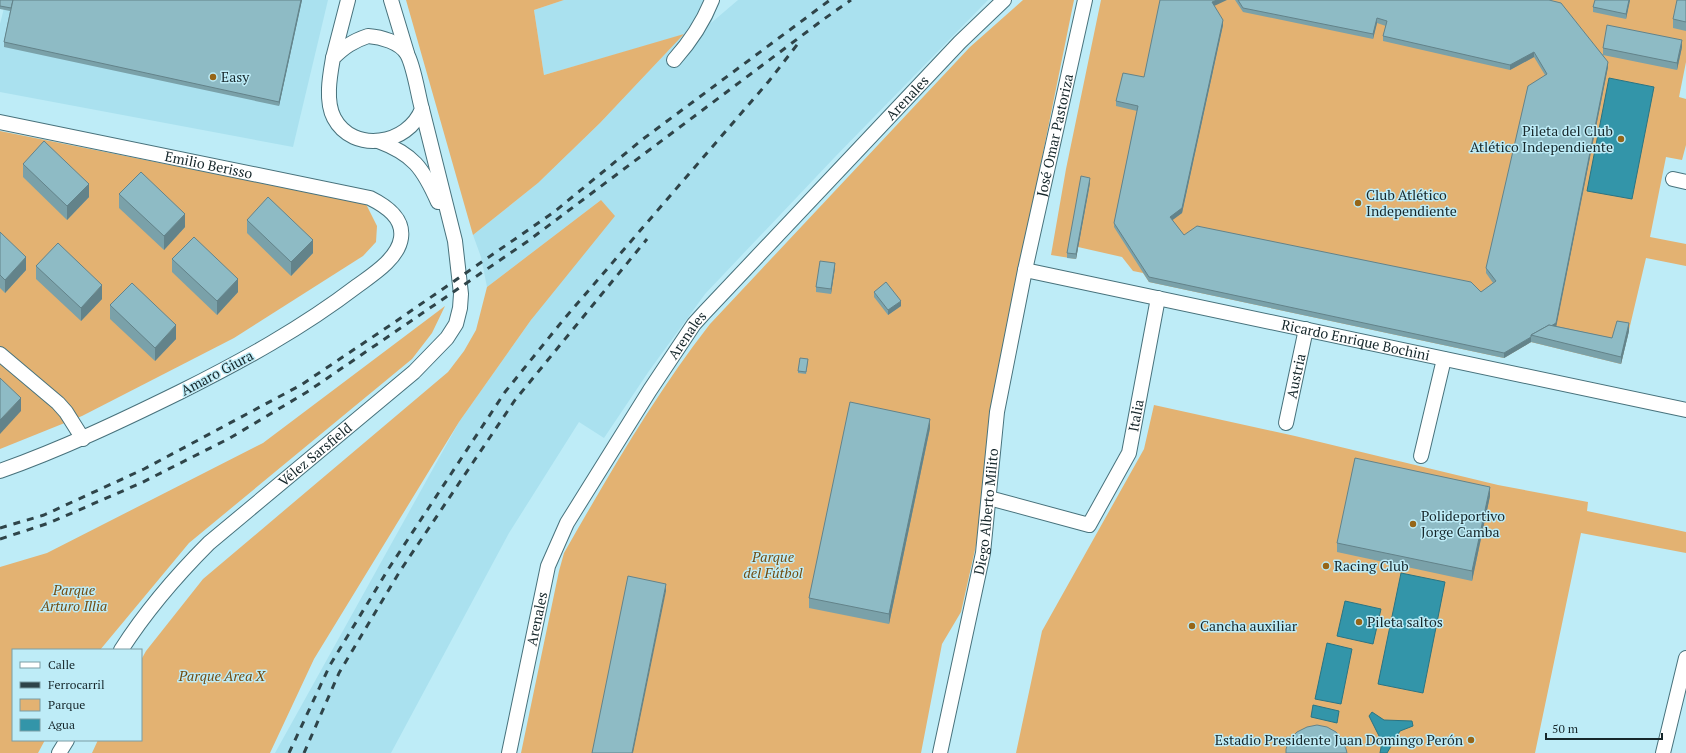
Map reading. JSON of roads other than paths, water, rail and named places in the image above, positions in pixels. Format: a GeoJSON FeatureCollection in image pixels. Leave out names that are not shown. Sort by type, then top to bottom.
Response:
{"type":"FeatureCollection","features":[{"type":"Feature","properties":{"kind":"street"},"geometry":{"type":"LineString","coordinates":[[348,0],[333,58],[329,105],[334,118],[349,135],[361,140],[378,141],[403,134],[413,125],[422,109],[391,0]]}},
{"type":"Feature","properties":{"kind":"street"},"geometry":{"type":"LineString","coordinates":[[674,60],[690,40],[707,13],[712,0]]}},
{"type":"Feature","properties":{"kind":"street","name":"Arenales"},"geometry":{"type":"LineString","coordinates":[[509,753],[548,566],[567,523],[654,384],[694,324],[704,312],[960,42],[1004,0]]}},
{"type":"Feature","properties":{"kind":"street","name":"José Omar Pastoriza"},"geometry":{"type":"LineString","coordinates":[[1025,270],[1085,0]]}},
{"type":"Feature","properties":{"kind":"street"},"geometry":{"type":"LineString","coordinates":[[333,58],[344,47],[356,40],[368,36],[381,37],[394,43],[407,53]]}},
{"type":"Feature","properties":{"kind":"street","name":"Vélez Sarsfield"},"geometry":{"type":"LineString","coordinates":[[122,649],[142,618],[187,564],[208,543],[414,372],[447,338],[456,324],[460,308],[460,278],[455,241],[422,109]]}},
{"type":"Feature","properties":{"kind":"street","name":"Emilio Berisso"},"geometry":{"type":"LineString","coordinates":[[0,122],[370,198],[382,204],[393,213],[402,231]]}},
{"type":"Feature","properties":{"kind":"street","name":"Vélez Sarsfield"},"geometry":{"type":"LineString","coordinates":[[378,141],[398,149],[408,156],[430,181],[455,241]]}},
{"type":"Feature","properties":{"kind":"street","name":"Amaro Giura"},"geometry":{"type":"LineString","coordinates":[[0,470],[83,439],[214,375],[304,325],[378,270],[396,250],[401,240],[402,231]]}},
{"type":"Feature","properties":{"kind":"street","name":"Ricardo Enrique Bochini"},"geometry":{"type":"LineString","coordinates":[[1025,270],[1686,410]]}},
{"type":"Feature","properties":{"kind":"street","name":"Diego Alberto Milito"},"geometry":{"type":"LineString","coordinates":[[940,753],[983,553],[997,412],[1025,270]]}},
{"type":"Feature","properties":{"kind":"street","name":"Italia"},"geometry":{"type":"LineString","coordinates":[[989,498],[1089,524],[1129,452],[1158,298]]}},
{"type":"Feature","properties":{"kind":"street","name":"Austria"},"geometry":{"type":"LineString","coordinates":[[1286,423],[1306,329]]}},
{"type":"Feature","properties":{"kind":"street"},"geometry":{"type":"LineString","coordinates":[[0,354],[62,408],[83,439]]}},
{"type":"Feature","properties":{"kind":"street"},"geometry":{"type":"LineString","coordinates":[[1421,456],[1444,359]]}},
{"type":"Feature","properties":{"kind":"street"},"geometry":{"type":"LineString","coordinates":[[1663,753],[1679,719],[1686,658]]}},
{"type":"Feature","properties":{"kind":"water","name":"Pileta del Club Atlético Independiente"},"geometry":{"type":"Polygon","coordinates":[[[1609,78],[1654,87],[1632,199],[1587,191],[1609,78]]]}},
{"type":"Feature","properties":{"kind":"water"},"geometry":{"type":"Polygon","coordinates":[[[1401,573],[1445,582],[1423,693],[1378,684],[1401,573]]]}},
{"type":"Feature","properties":{"kind":"water","name":"Pileta saltos"},"geometry":{"type":"Polygon","coordinates":[[[1345,601],[1381,609],[1373,644],[1337,636],[1345,601]]]}},
{"type":"Feature","properties":{"kind":"water"},"geometry":{"type":"Polygon","coordinates":[[[1327,643],[1352,649],[1341,704],[1315,699],[1327,643]]]}},
{"type":"Feature","properties":{"kind":"water"},"geometry":{"type":"Polygon","coordinates":[[[1313,705],[1339,711],[1337,723],[1311,717],[1313,705]]]}},
{"type":"Feature","properties":{"kind":"water"},"geometry":{"type":"Polygon","coordinates":[[[1372,712],[1384,720],[1412,721],[1413,726],[1400,731],[1387,753],[1380,753],[1382,742],[1369,716],[1372,712]]]}},
{"type":"Feature","properties":{"kind":"railway"},"geometry":{"type":"LineString","coordinates":[[0,528],[44,515],[144,469],[301,385],[554,212],[643,139],[830,0]]}},
{"type":"Feature","properties":{"kind":"railway"},"geometry":{"type":"LineString","coordinates":[[0,539],[49,523],[141,483],[230,438],[307,392],[528,241],[851,0]]}},
{"type":"Feature","properties":{"kind":"railway"},"geometry":{"type":"LineString","coordinates":[[289,753],[330,665],[389,568],[505,392],[564,319],[769,81],[800,41]]}},
{"type":"Feature","properties":{"kind":"railway"},"geometry":{"type":"LineString","coordinates":[[304,753],[339,673],[400,571],[515,400],[647,239]]}},
{"type":"Feature","properties":{"kind":"place","name":"Easy"},"geometry":{"type":"Point","coordinates":[213,77]}},
{"type":"Feature","properties":{"kind":"place","name":"Pileta del Club Atlético Independiente"},"geometry":{"type":"Point","coordinates":[1621,139]}},
{"type":"Feature","properties":{"kind":"place","name":"Club Atlético Independiente"},"geometry":{"type":"Point","coordinates":[1358,203]}},
{"type":"Feature","properties":{"kind":"place","name":"Polideportivo Jorge Camba"},"geometry":{"type":"Point","coordinates":[1413,524]}},
{"type":"Feature","properties":{"kind":"place","name":"Racing Club"},"geometry":{"type":"Point","coordinates":[1326,566]}},
{"type":"Feature","properties":{"kind":"place","name":"Pileta saltos"},"geometry":{"type":"Point","coordinates":[1359,622]}},
{"type":"Feature","properties":{"kind":"place","name":"Cancha auxiliar"},"geometry":{"type":"Point","coordinates":[1192,626]}},
{"type":"Feature","properties":{"kind":"place","name":"Estadio Presidente Juan Domingo Perón"},"geometry":{"type":"Point","coordinates":[1471,740]}},
{"type":"Feature","properties":{"kind":"park label","name":"Parque del Fútbol"},"geometry":{"type":"Point","coordinates":[773,566]}},
{"type":"Feature","properties":{"kind":"park label","name":"Parque Arturo Illia"},"geometry":{"type":"Point","coordinates":[74,598]}},
{"type":"Feature","properties":{"kind":"park label","name":"Parque Area X"},"geometry":{"type":"Point","coordinates":[222,676]}}]}
